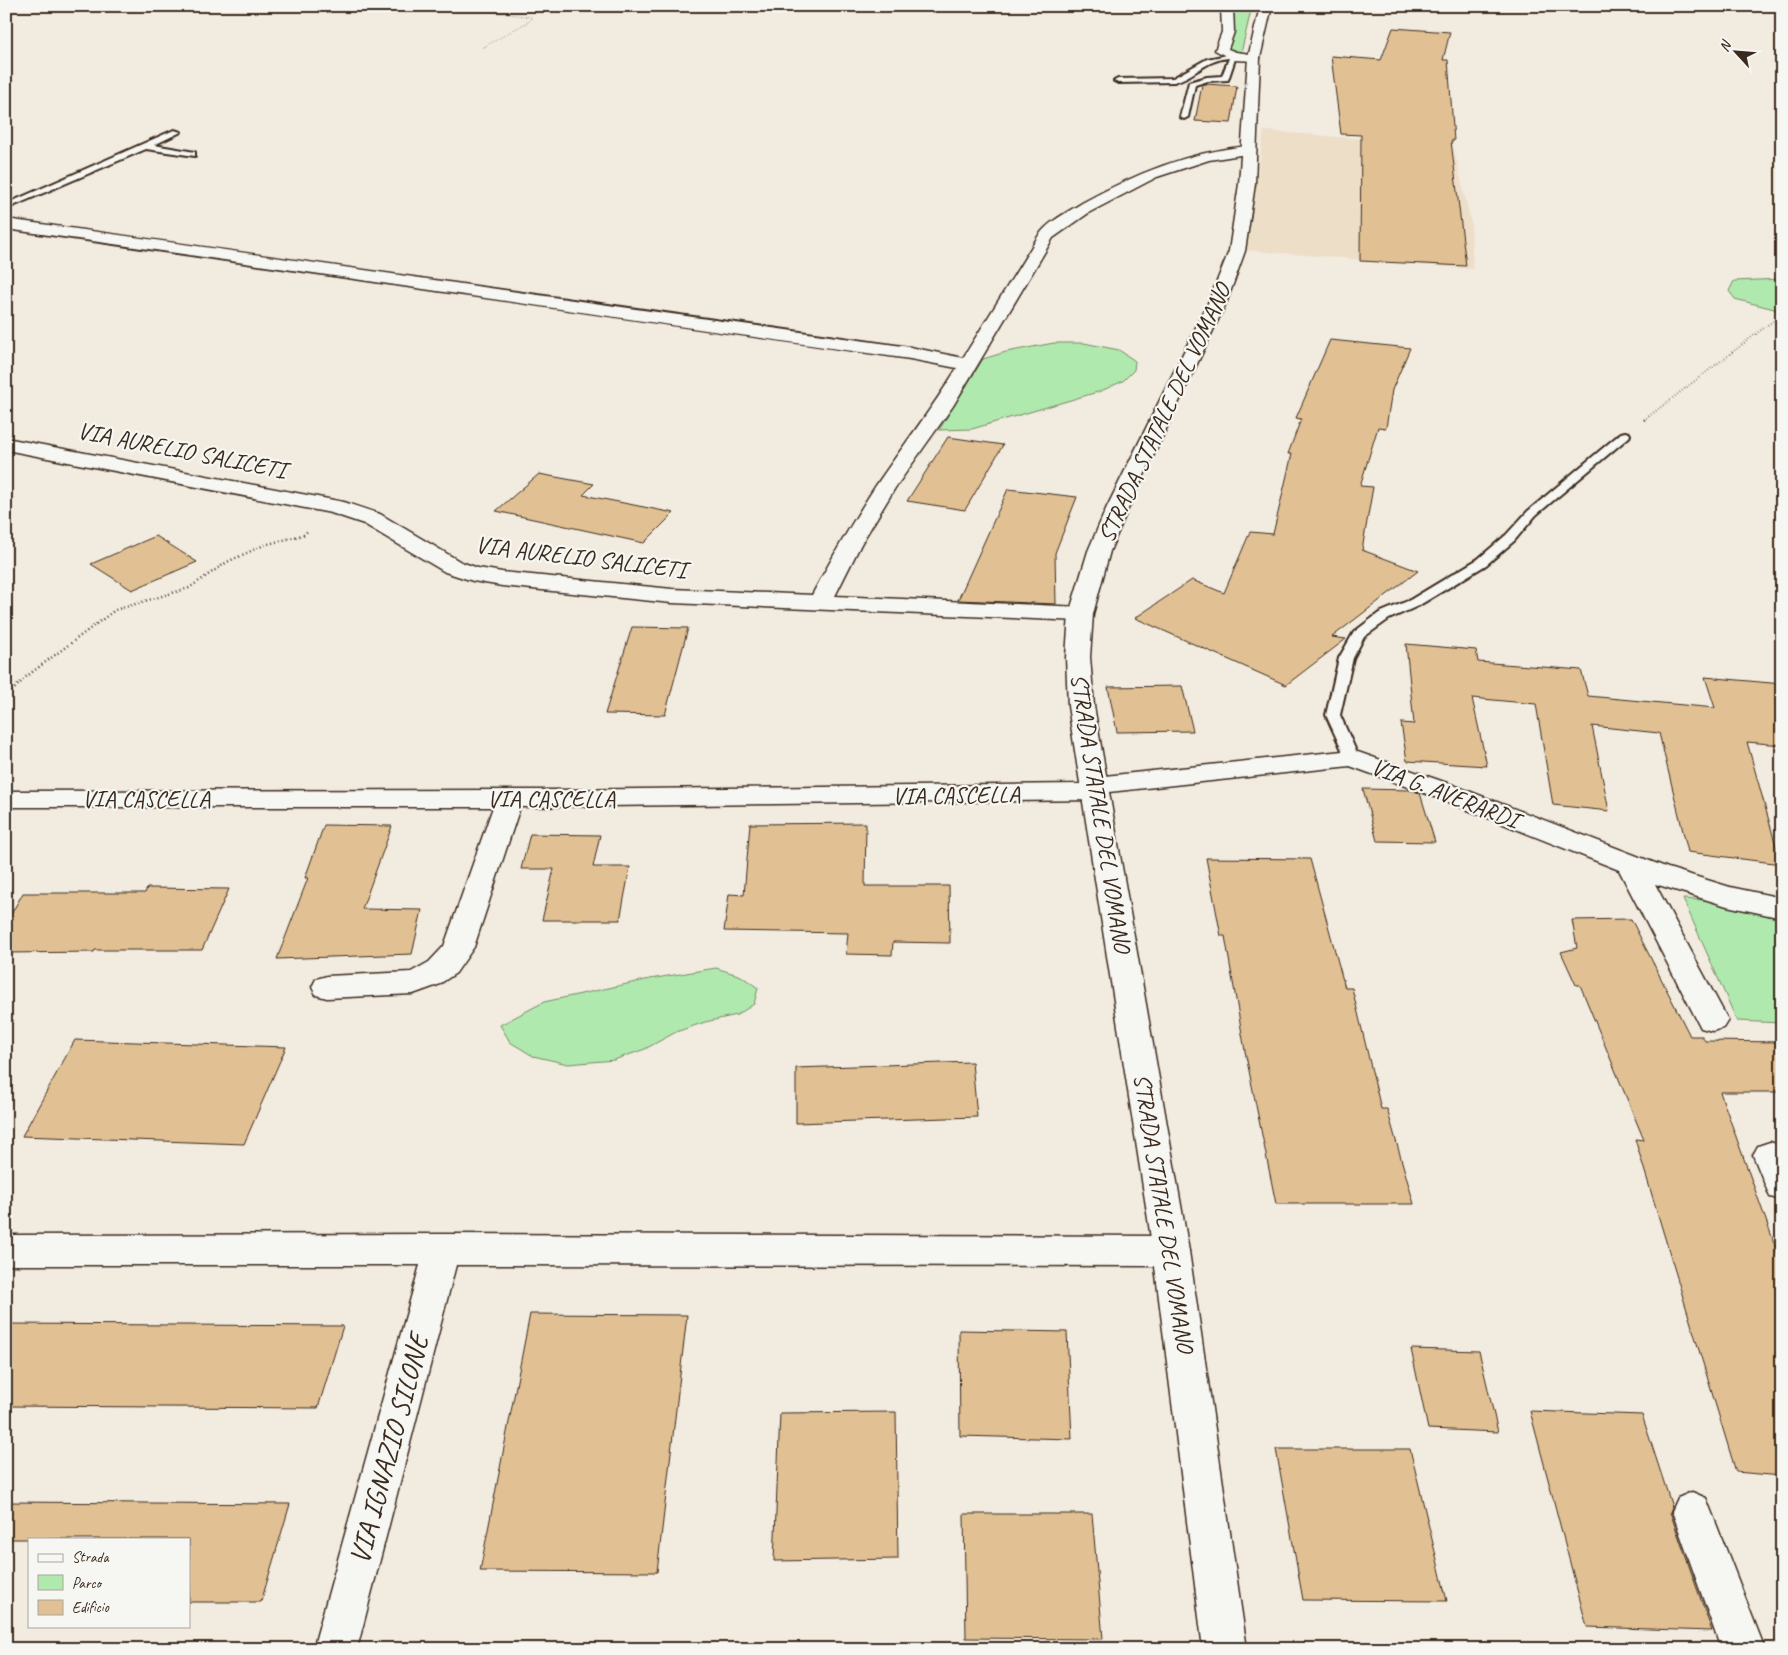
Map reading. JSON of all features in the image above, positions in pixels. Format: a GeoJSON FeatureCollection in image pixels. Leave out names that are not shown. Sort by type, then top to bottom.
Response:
{"type":"FeatureCollection","features":[{"type":"Feature","properties":{"kind":"street"},"geometry":{"type":"LineString","coordinates":[[1227,6],[1228,32],[1221,50],[1243,57]]}},
{"type":"Feature","properties":{"kind":"street","name":"STRADA STATALE DEL VOMANO"},"geometry":{"type":"LineString","coordinates":[[1225,1649],[1171,1251],[1081,706],[1078,678],[1081,614],[1089,581],[1107,530],[1191,359],[1233,264],[1243,219],[1248,150],[1243,57],[1266,6]]}},
{"type":"Feature","properties":{"kind":"street"},"geometry":{"type":"LineString","coordinates":[[820,602],[850,544],[885,488],[944,406],[1043,240],[1056,227],[1121,188],[1154,172],[1202,158],[1248,150]]}},
{"type":"Feature","properties":{"kind":"street"},"geometry":{"type":"LineString","coordinates":[[6,224],[428,283],[581,308],[910,352],[968,364]]}},
{"type":"Feature","properties":{"kind":"street","name":"VIA AURELIO SALICETI"},"geometry":{"type":"LineString","coordinates":[[6,444],[336,507],[361,514],[383,525],[444,563],[486,577],[672,596],[1081,614]]}},
{"type":"Feature","properties":{"kind":"street","name":"VIA G. AVERARDI"},"geometry":{"type":"LineString","coordinates":[[1096,789],[1352,758],[1444,791],[1632,866],[1690,886],[1782,908]]}},
{"type":"Feature","properties":{"kind":"street","name":"VIA CASCELLA"},"geometry":{"type":"LineString","coordinates":[[6,799],[509,800],[808,798],[1096,789]]}},
{"type":"Feature","properties":{"kind":"street"},"geometry":{"type":"LineString","coordinates":[[327,987],[413,983],[426,979],[445,966],[459,946],[509,800]]}},
{"type":"Feature","properties":{"kind":"street"},"geometry":{"type":"LineString","coordinates":[[1632,866],[1712,1020]]}},
{"type":"Feature","properties":{"kind":"street"},"geometry":{"type":"LineString","coordinates":[[1770,1155],[1782,1187]]}},
{"type":"Feature","properties":{"kind":"street","name":"VIA IGNAZIO SILONE"},"geometry":{"type":"LineString","coordinates":[[335,1649],[442,1249]]}},
{"type":"Feature","properties":{"kind":"street"},"geometry":{"type":"LineString","coordinates":[[6,1250],[1171,1251]]}},
{"type":"Feature","properties":{"kind":"street"},"geometry":{"type":"LineString","coordinates":[[1692,1511],[1743,1649]]}},
{"type":"Feature","properties":{"kind":"lane"},"geometry":{"type":"LineString","coordinates":[[1118,80],[1169,80],[1179,78],[1206,60],[1218,56],[1243,57]]}},
{"type":"Feature","properties":{"kind":"lane"},"geometry":{"type":"LineString","coordinates":[[1184,117],[1192,84],[1207,79],[1225,78],[1243,57]]}},
{"type":"Feature","properties":{"kind":"lane"},"geometry":{"type":"LineString","coordinates":[[6,207],[177,132]]}},
{"type":"Feature","properties":{"kind":"lane"},"geometry":{"type":"LineString","coordinates":[[146,146],[192,154]]}},
{"type":"Feature","properties":{"kind":"lane"},"geometry":{"type":"LineString","coordinates":[[1352,758],[1333,715],[1346,658],[1359,635],[1384,616],[1414,603],[1482,562],[1510,538],[1532,513],[1564,484],[1625,436]]}},
{"type":"Feature","properties":{"kind":"path"},"geometry":{"type":"LineString","coordinates":[[474,6],[487,11],[524,14],[531,17],[531,20],[482,48]]}},
{"type":"Feature","properties":{"kind":"path"},"geometry":{"type":"LineString","coordinates":[[1625,436],[1685,387],[1782,314]]}},
{"type":"Feature","properties":{"kind":"path"},"geometry":{"type":"LineString","coordinates":[[6,696],[27,676],[115,610],[189,588],[227,562],[264,545],[303,535],[336,507]]}},
{"type":"Feature","properties":{"kind":"shaded area"},"geometry":{"type":"Polygon","coordinates":[[[1264,131],[1453,146],[1471,223],[1473,269],[1246,250],[1264,131]]]}},
{"type":"Feature","properties":{"kind":"green space"},"geometry":{"type":"Polygon","coordinates":[[[1233,6],[1252,6],[1241,53],[1230,52],[1228,49],[1234,26],[1233,6]]]}},
{"type":"Feature","properties":{"kind":"green space"},"geometry":{"type":"Polygon","coordinates":[[[1782,279],[1782,311],[1735,299],[1729,291],[1734,281],[1782,279]]]}},
{"type":"Feature","properties":{"kind":"green space"},"geometry":{"type":"Polygon","coordinates":[[[1054,343],[1084,343],[1119,350],[1135,361],[1134,370],[1123,381],[1101,391],[972,429],[939,430],[983,359],[1006,352],[1054,343]]]}},
{"type":"Feature","properties":{"kind":"green space"},"geometry":{"type":"Polygon","coordinates":[[[1683,899],[1723,901],[1782,914],[1782,1023],[1737,1021],[1683,899]]]}},
{"type":"Feature","properties":{"kind":"green space"},"geometry":{"type":"Polygon","coordinates":[[[716,968],[741,976],[758,988],[754,1004],[737,1015],[705,1022],[676,1032],[645,1049],[614,1060],[568,1064],[533,1056],[510,1042],[500,1025],[544,1002],[650,979],[716,968]]]}},
{"type":"Feature","properties":{"kind":"building"},"geometry":{"type":"Polygon","coordinates":[[[1393,28],[1450,32],[1443,60],[1448,60],[1454,141],[1451,141],[1466,266],[1360,261],[1361,135],[1341,134],[1331,56],[1381,60],[1393,28]]]}},
{"type":"Feature","properties":{"kind":"building"},"geometry":{"type":"Polygon","coordinates":[[[1202,85],[1237,86],[1231,123],[1195,121],[1202,85]]]}},
{"type":"Feature","properties":{"kind":"building"},"geometry":{"type":"Polygon","coordinates":[[[1330,340],[1410,348],[1392,390],[1386,428],[1378,427],[1360,486],[1373,487],[1362,550],[1418,571],[1332,637],[1346,639],[1286,685],[1135,618],[1192,580],[1224,593],[1250,532],[1273,534],[1292,454],[1288,454],[1301,419],[1296,418],[1330,340]]]}},
{"type":"Feature","properties":{"kind":"building"},"geometry":{"type":"Polygon","coordinates":[[[948,437],[1003,445],[965,510],[907,501],[948,437]]]}},
{"type":"Feature","properties":{"kind":"building"},"geometry":{"type":"Polygon","coordinates":[[[539,474],[594,484],[583,495],[674,513],[644,543],[496,511],[539,474]]]}},
{"type":"Feature","properties":{"kind":"building"},"geometry":{"type":"Polygon","coordinates":[[[1008,489],[1077,497],[1055,553],[1056,604],[958,600],[1008,489]]]}},
{"type":"Feature","properties":{"kind":"building"},"geometry":{"type":"Polygon","coordinates":[[[156,536],[197,562],[132,590],[91,564],[156,536]]]}},
{"type":"Feature","properties":{"kind":"building"},"geometry":{"type":"Polygon","coordinates":[[[632,627],[688,628],[665,715],[605,714],[632,627]]]}},
{"type":"Feature","properties":{"kind":"building"},"geometry":{"type":"Polygon","coordinates":[[[1406,644],[1476,650],[1478,662],[1581,670],[1588,696],[1715,708],[1705,677],[1782,684],[1782,745],[1747,742],[1781,864],[1688,852],[1659,733],[1592,726],[1609,811],[1553,805],[1536,704],[1472,698],[1487,766],[1407,761],[1401,723],[1414,724],[1406,644]]]}},
{"type":"Feature","properties":{"kind":"building"},"geometry":{"type":"Polygon","coordinates":[[[1182,686],[1193,731],[1117,732],[1108,687],[1182,686]]]}},
{"type":"Feature","properties":{"kind":"building"},"geometry":{"type":"Polygon","coordinates":[[[1363,789],[1410,790],[1420,793],[1435,842],[1377,841],[1363,789]]]}},
{"type":"Feature","properties":{"kind":"building"},"geometry":{"type":"Polygon","coordinates":[[[866,823],[865,886],[949,886],[950,943],[893,942],[892,955],[846,954],[848,933],[724,931],[729,894],[744,895],[750,824],[866,823]]]}},
{"type":"Feature","properties":{"kind":"building"},"geometry":{"type":"Polygon","coordinates":[[[324,825],[392,826],[362,909],[422,910],[412,954],[277,959],[308,878],[305,878],[324,825]]]}},
{"type":"Feature","properties":{"kind":"building"},"geometry":{"type":"Polygon","coordinates":[[[530,834],[600,835],[593,867],[630,867],[620,920],[542,920],[554,869],[521,869],[530,834]]]}},
{"type":"Feature","properties":{"kind":"building"},"geometry":{"type":"Polygon","coordinates":[[[1206,858],[1310,859],[1345,988],[1352,988],[1381,1109],[1387,1109],[1414,1204],[1276,1204],[1245,1051],[1225,936],[1221,936],[1206,858]]]}},
{"type":"Feature","properties":{"kind":"building"},"geometry":{"type":"Polygon","coordinates":[[[147,888],[229,889],[202,950],[95,950],[94,952],[6,953],[6,923],[23,893],[145,893],[147,888]]]}},
{"type":"Feature","properties":{"kind":"building"},"geometry":{"type":"Polygon","coordinates":[[[1631,919],[1690,1036],[1702,1036],[1705,1041],[1782,1042],[1782,1092],[1720,1092],[1782,1265],[1782,1476],[1736,1472],[1635,1139],[1644,1140],[1580,985],[1576,985],[1561,952],[1577,948],[1572,920],[1631,919]]]}},
{"type":"Feature","properties":{"kind":"building"},"geometry":{"type":"Polygon","coordinates":[[[75,1040],[286,1047],[244,1144],[22,1136],[75,1040]]]}},
{"type":"Feature","properties":{"kind":"building"},"geometry":{"type":"Polygon","coordinates":[[[972,1062],[977,1117],[796,1123],[796,1068],[972,1062]]]}},
{"type":"Feature","properties":{"kind":"building"},"geometry":{"type":"Polygon","coordinates":[[[530,1314],[687,1315],[657,1572],[480,1571],[530,1314]]]}},
{"type":"Feature","properties":{"kind":"building"},"geometry":{"type":"Polygon","coordinates":[[[6,1324],[343,1326],[318,1408],[6,1406],[6,1324]]]}},
{"type":"Feature","properties":{"kind":"building"},"geometry":{"type":"Polygon","coordinates":[[[959,1330],[1067,1332],[1072,1439],[960,1436],[959,1330]]]}},
{"type":"Feature","properties":{"kind":"building"},"geometry":{"type":"Polygon","coordinates":[[[1411,1349],[1479,1351],[1498,1432],[1428,1429],[1411,1349]]]}},
{"type":"Feature","properties":{"kind":"building"},"geometry":{"type":"Polygon","coordinates":[[[1530,1411],[1642,1415],[1672,1507],[1670,1512],[1712,1631],[1587,1627],[1530,1411]]]}},
{"type":"Feature","properties":{"kind":"building"},"geometry":{"type":"Polygon","coordinates":[[[896,1412],[898,1559],[774,1561],[780,1413],[896,1412]]]}},
{"type":"Feature","properties":{"kind":"building"},"geometry":{"type":"Polygon","coordinates":[[[1276,1449],[1410,1449],[1447,1601],[1303,1600],[1276,1449]]]}},
{"type":"Feature","properties":{"kind":"building"},"geometry":{"type":"Polygon","coordinates":[[[6,1502],[290,1504],[261,1602],[190,1602],[190,1538],[6,1539],[6,1502]]]}},
{"type":"Feature","properties":{"kind":"building"},"geometry":{"type":"Polygon","coordinates":[[[964,1514],[1092,1514],[1103,1639],[966,1638],[964,1514]]]}}]}
